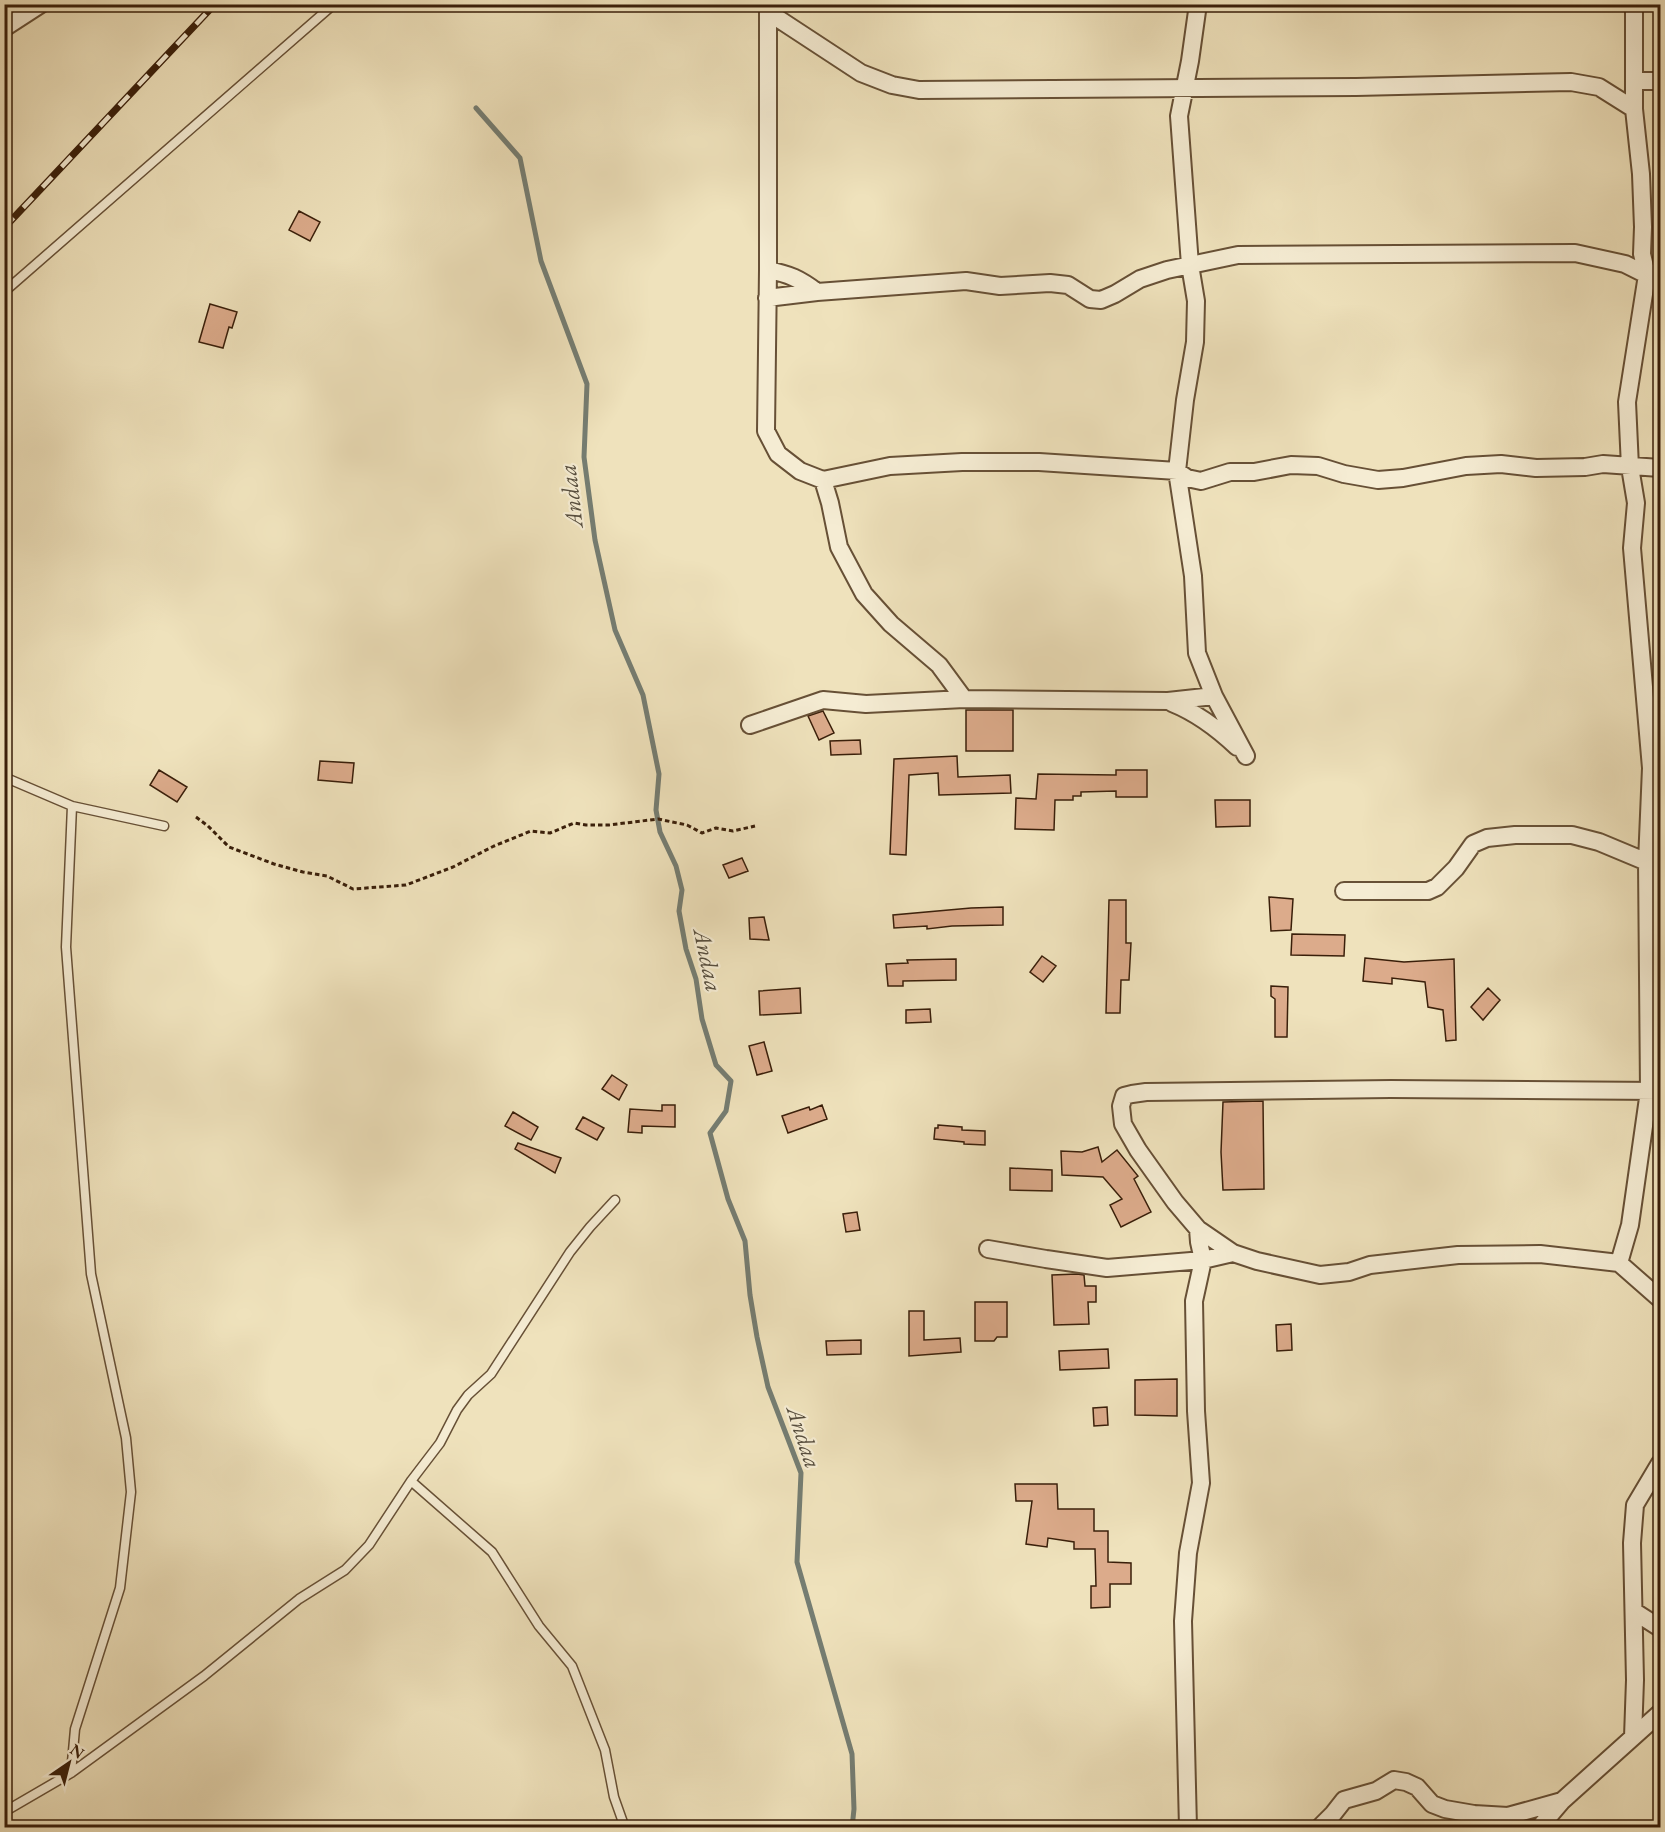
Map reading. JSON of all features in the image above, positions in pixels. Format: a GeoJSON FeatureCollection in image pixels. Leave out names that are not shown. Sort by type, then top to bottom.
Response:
{"type":"FeatureCollection","features":[{"type":"Feature","properties":{"kind":"street"},"geometry":{"type":"LineString","coordinates":[[4,28],[41,4]]}},
{"type":"Feature","properties":{"kind":"street"},"geometry":{"type":"LineString","coordinates":[[1168,701],[1192,711],[1224,735],[1246,756],[1214,696],[1197,653],[1193,576],[1177,471],[1185,400],[1195,342],[1196,302],[1190,265],[1179,116],[1198,4]]}},
{"type":"Feature","properties":{"kind":"street"},"geometry":{"type":"LineString","coordinates":[[1619,1263],[1630,1225],[1655,1091],[1654,862],[1651,768],[1632,548],[1636,502],[1630,467],[1627,402],[1654,271],[1642,254],[1641,174],[1634,109],[1634,4]]}},
{"type":"Feature","properties":{"kind":"street"},"geometry":{"type":"LineString","coordinates":[[768,8],[861,73],[892,85],[920,90],[1356,87],[1571,82],[1599,87],[1634,109]]}},
{"type":"Feature","properties":{"kind":"street"},"geometry":{"type":"LineString","coordinates":[[768,8],[766,431],[778,454],[800,471],[823,480],[890,466],[962,462],[1039,462],[1177,471],[1187,478],[1201,481],[1230,472],[1254,472],[1291,465],[1318,466],[1344,474],[1378,480],[1403,478],[1466,466],[1501,464],[1536,468],[1585,467],[1603,464],[1660,468]]}},
{"type":"Feature","properties":{"kind":"street"},"geometry":{"type":"LineString","coordinates":[[1634,81],[1660,81]]}},
{"type":"Feature","properties":{"kind":"street"},"geometry":{"type":"LineString","coordinates":[[767,298],[966,280],[1000,286],[1050,283],[1068,285],[1090,299],[1101,300],[1140,279],[1238,255],[1575,253],[1654,271]]}},
{"type":"Feature","properties":{"kind":"street"},"geometry":{"type":"LineString","coordinates":[[768,270],[800,279],[817,292]]}},
{"type":"Feature","properties":{"kind":"street"},"geometry":{"type":"LineString","coordinates":[[823,480],[839,547],[864,594],[891,624],[939,665],[963,699]]}},
{"type":"Feature","properties":{"kind":"street"},"geometry":{"type":"LineString","coordinates":[[750,725],[823,700],[866,704],[963,699],[1168,701],[1214,696]]}},
{"type":"Feature","properties":{"kind":"street"},"geometry":{"type":"LineString","coordinates":[[1344,891],[1428,891],[1437,887],[1456,868],[1473,844],[1487,838],[1515,835],[1572,835],[1654,862]]}},
{"type":"Feature","properties":{"kind":"street"},"geometry":{"type":"LineString","coordinates":[[1655,1091],[1391,1089],[1146,1092],[1124,1096],[1121,1106],[1123,1124],[1138,1150],[1175,1202],[1198,1229],[1233,1253],[1257,1261],[1320,1275],[1349,1272],[1370,1265],[1458,1255],[1540,1254],[1619,1263],[1660,1299]]}},
{"type":"Feature","properties":{"kind":"street"},"geometry":{"type":"LineString","coordinates":[[1188,1827],[1183,1621],[1188,1553],[1201,1483],[1196,1411],[1194,1301],[1203,1260],[1198,1229]]}},
{"type":"Feature","properties":{"kind":"street"},"geometry":{"type":"LineString","coordinates":[[988,1249],[1107,1268],[1203,1260],[1233,1253]]}},
{"type":"Feature","properties":{"kind":"street"},"geometry":{"type":"LineString","coordinates":[[1633,1737],[1635,1612],[1632,1543],[1635,1506],[1660,1463]]}},
{"type":"Feature","properties":{"kind":"street"},"geometry":{"type":"LineString","coordinates":[[1635,1612],[1660,1630]]}},
{"type":"Feature","properties":{"kind":"street"},"geometry":{"type":"LineString","coordinates":[[1635,1638],[1660,1630]]}},
{"type":"Feature","properties":{"kind":"street"},"geometry":{"type":"LineString","coordinates":[[1539,1827],[1562,1801],[1660,1713]]}},
{"type":"Feature","properties":{"kind":"street"},"geometry":{"type":"LineString","coordinates":[[1319,1827],[1333,1815],[1344,1800],[1376,1791],[1394,1780],[1417,1787],[1432,1804],[1444,1809],[1474,1814],[1508,1816],[1562,1801]]}},
{"type":"Feature","properties":{"kind":"lane"},"geometry":{"type":"LineString","coordinates":[[4,292],[334,4]]}},
{"type":"Feature","properties":{"kind":"lane"},"geometry":{"type":"LineString","coordinates":[[4,777],[72,806],[164,826]]}},
{"type":"Feature","properties":{"kind":"lane"},"geometry":{"type":"LineString","coordinates":[[71,1773],[75,1729],[120,1588],[131,1492],[126,1438],[91,1274],[66,947],[72,806]]}},
{"type":"Feature","properties":{"kind":"lane"},"geometry":{"type":"LineString","coordinates":[[4,1812],[71,1773],[204,1676],[298,1599],[345,1570],[369,1545],[411,1481],[440,1443],[457,1410],[468,1395],[491,1374],[570,1252],[615,1200]]}},
{"type":"Feature","properties":{"kind":"lane"},"geometry":{"type":"LineString","coordinates":[[411,1481],[492,1552],[539,1626],[572,1666],[605,1750],[614,1797],[624,1827]]}},
{"type":"Feature","properties":{"kind":"path"},"geometry":{"type":"LineString","coordinates":[[196,817],[229,847],[274,864],[327,876],[353,889],[406,885],[453,867],[494,846],[531,831],[550,833],[574,823],[609,825],[658,819],[687,825],[702,833],[716,828],[733,831],[755,826]]}},
{"type":"Feature","properties":{"kind":"building"},"geometry":{"type":"Polygon","coordinates":[[[299,211],[320,222],[310,241],[289,230],[299,211]]]}},
{"type":"Feature","properties":{"kind":"building"},"geometry":{"type":"Polygon","coordinates":[[[210,304],[237,312],[232,328],[229,327],[223,348],[199,342],[210,304]]]}},
{"type":"Feature","properties":{"kind":"building"},"geometry":{"type":"Polygon","coordinates":[[[966,710],[1013,710],[1013,751],[966,751],[966,710]]]}},
{"type":"Feature","properties":{"kind":"building"},"geometry":{"type":"Polygon","coordinates":[[[823,711],[834,733],[819,740],[808,716],[823,711]]]}},
{"type":"Feature","properties":{"kind":"building"},"geometry":{"type":"Polygon","coordinates":[[[860,740],[861,754],[831,755],[830,741],[860,740]]]}},
{"type":"Feature","properties":{"kind":"building"},"geometry":{"type":"Polygon","coordinates":[[[957,756],[958,777],[1010,775],[1011,793],[939,795],[938,773],[909,775],[906,855],[890,854],[894,759],[957,756]]]}},
{"type":"Feature","properties":{"kind":"building"},"geometry":{"type":"Polygon","coordinates":[[[320,761],[354,763],[352,783],[318,780],[320,761]]]}},
{"type":"Feature","properties":{"kind":"building"},"geometry":{"type":"Polygon","coordinates":[[[159,770],[187,787],[177,802],[150,785],[159,770]]]}},
{"type":"Feature","properties":{"kind":"building"},"geometry":{"type":"Polygon","coordinates":[[[1116,770],[1147,770],[1147,797],[1116,797],[1116,791],[1081,792],[1081,796],[1073,796],[1073,800],[1055,800],[1054,830],[1015,829],[1016,798],[1036,799],[1038,774],[1116,775],[1116,770]]]}},
{"type":"Feature","properties":{"kind":"building"},"geometry":{"type":"Polygon","coordinates":[[[1215,800],[1250,800],[1250,826],[1216,827],[1215,800]]]}},
{"type":"Feature","properties":{"kind":"building"},"geometry":{"type":"Polygon","coordinates":[[[742,858],[748,871],[729,878],[723,865],[742,858]]]}},
{"type":"Feature","properties":{"kind":"building"},"geometry":{"type":"Polygon","coordinates":[[[1269,897],[1293,899],[1291,930],[1271,931],[1269,897]]]}},
{"type":"Feature","properties":{"kind":"building"},"geometry":{"type":"Polygon","coordinates":[[[1109,900],[1126,900],[1126,943],[1131,943],[1129,980],[1121,980],[1120,1013],[1106,1013],[1109,900]]]}},
{"type":"Feature","properties":{"kind":"building"},"geometry":{"type":"Polygon","coordinates":[[[1003,907],[1003,925],[927,929],[927,926],[894,928],[893,915],[1003,907]]]}},
{"type":"Feature","properties":{"kind":"building"},"geometry":{"type":"Polygon","coordinates":[[[764,917],[769,940],[750,939],[749,918],[764,917]]]}},
{"type":"Feature","properties":{"kind":"building"},"geometry":{"type":"Polygon","coordinates":[[[1292,934],[1345,935],[1344,956],[1291,955],[1292,934]]]}},
{"type":"Feature","properties":{"kind":"building"},"geometry":{"type":"Polygon","coordinates":[[[1042,956],[1056,966],[1043,982],[1030,972],[1042,956]]]}},
{"type":"Feature","properties":{"kind":"building"},"geometry":{"type":"Polygon","coordinates":[[[1365,958],[1404,962],[1454,959],[1456,1040],[1446,1041],[1443,1010],[1428,1007],[1425,982],[1392,978],[1392,984],[1363,981],[1365,958]]]}},
{"type":"Feature","properties":{"kind":"building"},"geometry":{"type":"Polygon","coordinates":[[[956,959],[956,980],[903,981],[903,986],[888,986],[886,964],[908,963],[907,960],[956,959]]]}},
{"type":"Feature","properties":{"kind":"building"},"geometry":{"type":"Polygon","coordinates":[[[1271,986],[1288,987],[1287,1037],[1275,1037],[1275,999],[1271,996],[1271,986]]]}},
{"type":"Feature","properties":{"kind":"building"},"geometry":{"type":"Polygon","coordinates":[[[800,988],[801,1013],[760,1015],[759,991],[800,988]]]}},
{"type":"Feature","properties":{"kind":"building"},"geometry":{"type":"Polygon","coordinates":[[[1488,988],[1500,1000],[1483,1020],[1471,1007],[1488,988]]]}},
{"type":"Feature","properties":{"kind":"building"},"geometry":{"type":"Polygon","coordinates":[[[930,1009],[931,1022],[906,1023],[906,1010],[930,1009]]]}},
{"type":"Feature","properties":{"kind":"building"},"geometry":{"type":"Polygon","coordinates":[[[764,1042],[772,1071],[757,1075],[749,1046],[764,1042]]]}},
{"type":"Feature","properties":{"kind":"building"},"geometry":{"type":"Polygon","coordinates":[[[612,1075],[627,1085],[619,1100],[602,1089],[612,1075]]]}},
{"type":"Feature","properties":{"kind":"building"},"geometry":{"type":"Polygon","coordinates":[[[1263,1101],[1264,1189],[1223,1190],[1221,1152],[1223,1102],[1263,1101]]]}},
{"type":"Feature","properties":{"kind":"building"},"geometry":{"type":"Polygon","coordinates":[[[662,1105],[675,1105],[675,1127],[642,1126],[642,1133],[628,1132],[630,1109],[662,1111],[662,1105]]]}},
{"type":"Feature","properties":{"kind":"building"},"geometry":{"type":"Polygon","coordinates":[[[822,1105],[827,1119],[788,1133],[782,1116],[822,1105]]]}},
{"type":"Feature","properties":{"kind":"building"},"geometry":{"type":"Polygon","coordinates":[[[513,1112],[538,1127],[531,1140],[505,1126],[513,1112]]]}},
{"type":"Feature","properties":{"kind":"building"},"geometry":{"type":"Polygon","coordinates":[[[583,1117],[604,1128],[597,1140],[576,1129],[583,1117]]]}},
{"type":"Feature","properties":{"kind":"building"},"geometry":{"type":"Polygon","coordinates":[[[938,1125],[962,1127],[962,1130],[985,1131],[985,1145],[934,1139],[935,1128],[938,1128],[938,1125]]]}},
{"type":"Feature","properties":{"kind":"building"},"geometry":{"type":"Polygon","coordinates":[[[518,1143],[561,1158],[555,1173],[515,1149],[518,1143]]]}},
{"type":"Feature","properties":{"kind":"building"},"geometry":{"type":"Polygon","coordinates":[[[1098,1147],[1102,1162],[1117,1150],[1138,1176],[1134,1179],[1151,1212],[1121,1227],[1110,1205],[1122,1199],[1103,1177],[1062,1175],[1061,1151],[1082,1152],[1098,1147]]]}},
{"type":"Feature","properties":{"kind":"building"},"geometry":{"type":"Polygon","coordinates":[[[1010,1168],[1052,1170],[1052,1191],[1010,1190],[1010,1168]]]}},
{"type":"Feature","properties":{"kind":"building"},"geometry":{"type":"Polygon","coordinates":[[[857,1212],[860,1230],[846,1232],[843,1214],[857,1212]]]}},
{"type":"Feature","properties":{"kind":"building"},"geometry":{"type":"Polygon","coordinates":[[[1052,1275],[1084,1275],[1085,1286],[1096,1286],[1096,1302],[1088,1302],[1089,1324],[1054,1325],[1052,1275]]]}},
{"type":"Feature","properties":{"kind":"building"},"geometry":{"type":"Polygon","coordinates":[[[975,1302],[1007,1302],[1007,1337],[997,1337],[994,1341],[975,1341],[975,1302]]]}},
{"type":"Feature","properties":{"kind":"building"},"geometry":{"type":"Polygon","coordinates":[[[909,1311],[924,1311],[924,1340],[960,1338],[961,1352],[909,1356],[909,1311]]]}},
{"type":"Feature","properties":{"kind":"building"},"geometry":{"type":"Polygon","coordinates":[[[1291,1324],[1292,1350],[1277,1351],[1276,1325],[1291,1324]]]}},
{"type":"Feature","properties":{"kind":"building"},"geometry":{"type":"Polygon","coordinates":[[[861,1340],[861,1354],[827,1355],[826,1341],[861,1340]]]}},
{"type":"Feature","properties":{"kind":"building"},"geometry":{"type":"Polygon","coordinates":[[[1108,1349],[1109,1368],[1060,1370],[1059,1351],[1108,1349]]]}},
{"type":"Feature","properties":{"kind":"building"},"geometry":{"type":"Polygon","coordinates":[[[1177,1379],[1177,1416],[1135,1415],[1135,1380],[1177,1379]]]}},
{"type":"Feature","properties":{"kind":"building"},"geometry":{"type":"Polygon","coordinates":[[[1107,1407],[1108,1425],[1094,1426],[1093,1408],[1107,1407]]]}},
{"type":"Feature","properties":{"kind":"building"},"geometry":{"type":"Polygon","coordinates":[[[1015,1484],[1057,1484],[1058,1509],[1094,1509],[1094,1531],[1108,1531],[1108,1562],[1131,1563],[1131,1584],[1110,1584],[1110,1607],[1091,1608],[1091,1586],[1096,1586],[1095,1549],[1074,1549],[1074,1542],[1048,1538],[1047,1547],[1026,1544],[1032,1501],[1016,1501],[1015,1484]]]}},
{"type":"Feature","properties":{"kind":"waterway","name":"Andaa"},"geometry":{"type":"LineString","coordinates":[[476,108],[520,158],[541,261],[587,384],[584,457],[595,540],[615,630],[643,695],[659,774],[656,810],[660,832],[676,866],[682,890],[679,911],[686,949],[696,979],[702,1019],[716,1065],[731,1081],[726,1111],[710,1133],[728,1199],[745,1241],[750,1295],[768,1387],[801,1473],[797,1562],[852,1754],[854,1809],[852,1828]]}},
{"type":"Feature","properties":{"kind":"railway"},"geometry":{"type":"LineString","coordinates":[[4,228],[215,4]]}}]}
